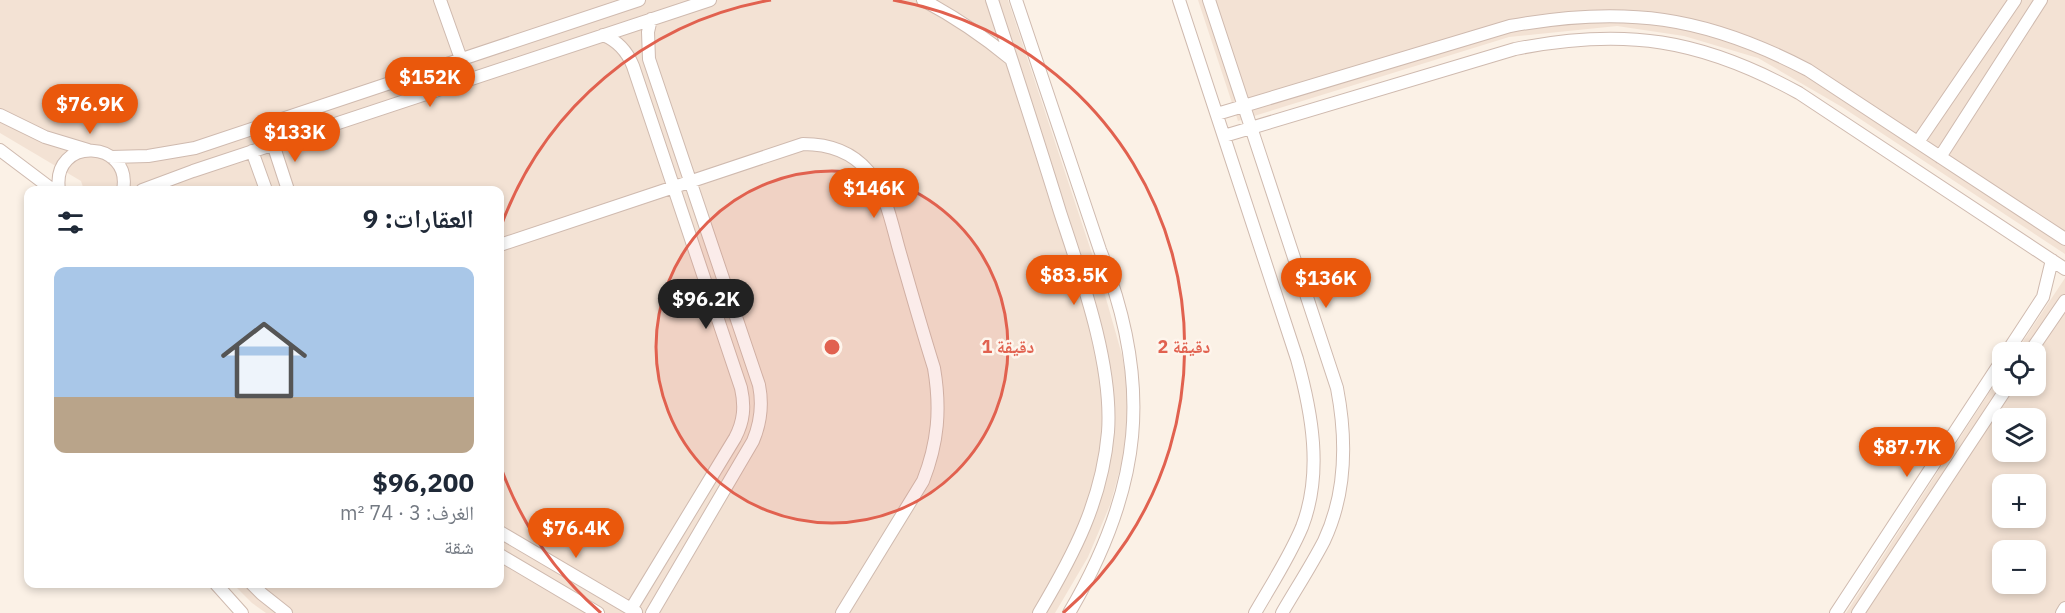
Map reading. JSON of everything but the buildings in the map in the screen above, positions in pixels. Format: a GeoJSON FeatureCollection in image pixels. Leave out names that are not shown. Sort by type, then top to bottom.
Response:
{"type":"FeatureCollection","features":[{"type":"Feature","properties":{"kind":"street"},"geometry":{"type":"LineString","coordinates":[[440,0],[461,59]]}},
{"type":"Feature","properties":{"kind":"street"},"geometry":{"type":"LineString","coordinates":[[599,13],[603,0]]}},
{"type":"Feature","properties":{"kind":"street"},"geometry":{"type":"LineString","coordinates":[[0,116],[45,137],[111,157],[148,156],[195,148],[639,0]]}},
{"type":"Feature","properties":{"kind":"street"},"geometry":{"type":"LineString","coordinates":[[153,186],[252,151],[710,0]]}},
{"type":"Feature","properties":{"kind":"street"},"geometry":{"type":"LineString","coordinates":[[923,0],[983,35],[1011,59]]}},
{"type":"Feature","properties":{"kind":"street"},"geometry":{"type":"LineString","coordinates":[[992,0],[1082,279],[1101,356],[1106,393],[1108,431],[1101,478],[1092,508],[1074,552],[1040,613]]}},
{"type":"Feature","properties":{"kind":"street"},"geometry":{"type":"LineString","coordinates":[[1016,0],[1124,319],[1132,373],[1132,428],[1129,464],[1121,500],[1095,568],[1069,613]]}},
{"type":"Feature","properties":{"kind":"street"},"geometry":{"type":"LineString","coordinates":[[1179,0],[1298,358],[1308,398],[1312,431],[1311,494],[1303,525],[1290,554],[1255,613]]}},
{"type":"Feature","properties":{"kind":"street"},"geometry":{"type":"LineString","coordinates":[[1209,0],[1333,377],[1343,418],[1344,460],[1335,511],[1324,540],[1282,613]]}},
{"type":"Feature","properties":{"kind":"street"},"geometry":{"type":"LineString","coordinates":[[1940,157],[2041,0]]}},
{"type":"Feature","properties":{"kind":"street"},"geometry":{"type":"LineString","coordinates":[[1918,142],[2013,1]]}},
{"type":"Feature","properties":{"kind":"street"},"geometry":{"type":"LineString","coordinates":[[1216,114],[1510,26],[1554,18],[1598,15],[1642,16],[1708,28],[1775,52],[1808,70],[2065,239]]}},
{"type":"Feature","properties":{"kind":"street"},"geometry":{"type":"LineString","coordinates":[[651,19],[648,32],[649,59],[759,385],[762,408],[758,431],[753,441],[652,613]]}},
{"type":"Feature","properties":{"kind":"street"},"geometry":{"type":"LineString","coordinates":[[504,534],[634,611],[740,430],[744,411],[741,388],[630,57],[619,44],[603,35]]}},
{"type":"Feature","properties":{"kind":"street"},"geometry":{"type":"LineString","coordinates":[[1224,136],[1515,49],[1557,41],[1599,38],[1662,42],[1723,57],[1762,73],[1799,93],[2065,269]]}},
{"type":"Feature","properties":{"kind":"street"},"geometry":{"type":"LineString","coordinates":[[273,144],[287,186]]}},
{"type":"Feature","properties":{"kind":"street"},"geometry":{"type":"LineString","coordinates":[[504,244],[803,144],[822,144],[840,150],[856,159],[869,172],[885,203],[934,368],[939,414],[937,437],[923,481],[842,613]]}},
{"type":"Feature","properties":{"kind":"street"},"geometry":{"type":"LineString","coordinates":[[0,150],[48,186]]}},
{"type":"Feature","properties":{"kind":"street"},"geometry":{"type":"LineString","coordinates":[[59,186],[63,166],[74,155],[89,150]]}},
{"type":"Feature","properties":{"kind":"street"},"geometry":{"type":"LineString","coordinates":[[252,151],[265,186]]}},
{"type":"Feature","properties":{"kind":"street"},"geometry":{"type":"LineString","coordinates":[[111,157],[121,170],[123,186]]}},
{"type":"Feature","properties":{"kind":"street"},"geometry":{"type":"LineString","coordinates":[[2014,342],[2043,297],[2052,260]]}},
{"type":"Feature","properties":{"kind":"street"},"geometry":{"type":"LineString","coordinates":[[2037,342],[2065,301]]}},
{"type":"Feature","properties":{"kind":"street"},"geometry":{"type":"LineString","coordinates":[[1836,613],[1992,375]]}},
{"type":"Feature","properties":{"kind":"street"},"geometry":{"type":"LineString","coordinates":[[1858,613],[2001,396]]}},
{"type":"Feature","properties":{"kind":"street"},"geometry":{"type":"LineString","coordinates":[[504,557],[598,613]]}},
{"type":"Feature","properties":{"kind":"street"},"geometry":{"type":"LineString","coordinates":[[220,588],[242,613]]}},
{"type":"Feature","properties":{"kind":"street"},"geometry":{"type":"LineString","coordinates":[[256,588],[286,613]]}},
{"type":"Feature","properties":{"kind":"street"},"geometry":{"type":"LineString","coordinates":[[2062,613],[2065,608]]}},
{"type":"Feature","properties":{"kind":"shaded area"},"geometry":{"type":"Polygon","coordinates":[[[0,0],[1008,0],[1101,281],[1122,355],[1130,401],[1124,455],[1110,505],[1088,557],[1055,613],[266,613],[237,588],[504,588],[504,186],[83,186],[81,181],[0,133],[0,0]]]}},
{"type":"Feature","properties":{"kind":"shaded area"},"geometry":{"type":"Polygon","coordinates":[[[1198,0],[2065,0],[2065,254],[1842,107],[1758,58],[1684,36],[1617,26],[1509,37],[1238,121],[1198,0]]]}},
{"type":"Feature","properties":{"kind":"shaded area"},"geometry":{"type":"Polygon","coordinates":[[[2065,278],[2065,613],[1846,613],[1992,388],[1992,396],[2046,396],[2046,342],[2023,342],[2065,278]]]}}]}
